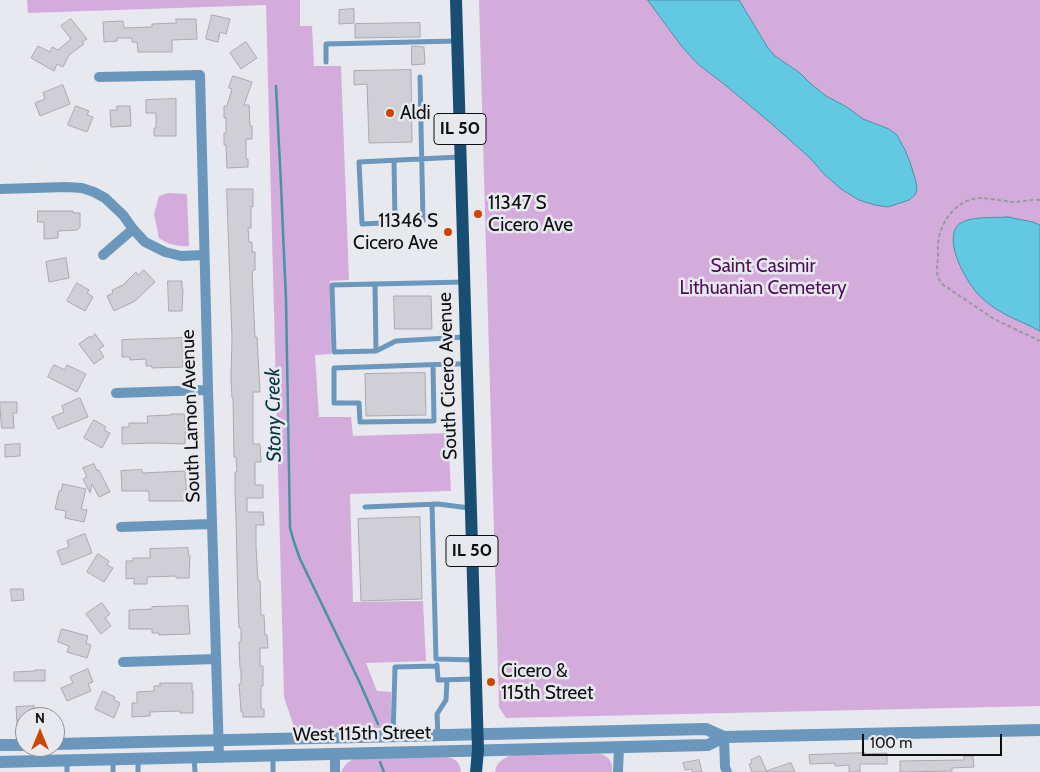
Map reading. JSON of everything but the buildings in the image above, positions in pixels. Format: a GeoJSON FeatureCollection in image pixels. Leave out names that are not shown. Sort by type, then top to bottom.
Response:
{"type":"FeatureCollection","features":[{"type":"Feature","properties":{"kind":"main road","name":"South Cicero Avenue"},"geometry":{"type":"LineString","coordinates":[[456,0],[478,750]]}},
{"type":"Feature","properties":{"kind":"main road","name":"IL 50"},"geometry":{"type":"LineString","coordinates":[[476,772],[478,750]]}},
{"type":"Feature","properties":{"kind":"main road","name":"IL 50"},"geometry":{"type":"LineString","coordinates":[[478,750],[482,772]]}},
{"type":"Feature","properties":{"kind":"street","name":"South Lamon Avenue"},"geometry":{"type":"LineString","coordinates":[[98,77],[200,75],[211,524],[219,756]]}},
{"type":"Feature","properties":{"kind":"street"},"geometry":{"type":"LineString","coordinates":[[0,189],[82,188],[105,198],[123,215],[132,229],[145,242],[165,252],[181,256],[204,255]]}},
{"type":"Feature","properties":{"kind":"street"},"geometry":{"type":"LineString","coordinates":[[103,255],[132,229]]}},
{"type":"Feature","properties":{"kind":"street"},"geometry":{"type":"LineString","coordinates":[[116,393],[208,390]]}},
{"type":"Feature","properties":{"kind":"street"},"geometry":{"type":"LineString","coordinates":[[121,527],[211,524]]}},
{"type":"Feature","properties":{"kind":"street"},"geometry":{"type":"LineString","coordinates":[[123,662],[216,659]]}},
{"type":"Feature","properties":{"kind":"street","name":"West 115th Street"},"geometry":{"type":"LineString","coordinates":[[65,744],[706,729],[724,738]]}},
{"type":"Feature","properties":{"kind":"street","name":"West 115th Street"},"geometry":{"type":"LineString","coordinates":[[0,762],[67,766],[113,766],[138,758],[708,745],[724,738],[1040,730]]}},
{"type":"Feature","properties":{"kind":"street"},"geometry":{"type":"LineString","coordinates":[[724,738],[725,768],[727,772]]}},
{"type":"Feature","properties":{"kind":"street"},"geometry":{"type":"LineString","coordinates":[[0,745],[15,745]]}},
{"type":"Feature","properties":{"kind":"street"},"geometry":{"type":"LineString","coordinates":[[618,772],[619,747]]}},
{"type":"Feature","properties":{"kind":"street"},"geometry":{"type":"LineString","coordinates":[[335,754],[336,772]]}},
{"type":"Feature","properties":{"kind":"lane"},"geometry":{"type":"LineString","coordinates":[[326,62],[326,44],[457,41]]}},
{"type":"Feature","properties":{"kind":"lane"},"geometry":{"type":"LineString","coordinates":[[420,77],[421,159],[422,221],[362,224],[359,162],[394,160],[421,159],[461,158]]}},
{"type":"Feature","properties":{"kind":"lane"},"geometry":{"type":"LineString","coordinates":[[394,160],[395,222]]}},
{"type":"Feature","properties":{"kind":"lane"},"geometry":{"type":"LineString","coordinates":[[464,282],[332,285],[334,352],[376,351],[396,341],[466,337]]}},
{"type":"Feature","properties":{"kind":"lane"},"geometry":{"type":"LineString","coordinates":[[375,284],[376,351]]}},
{"type":"Feature","properties":{"kind":"lane"},"geometry":{"type":"LineString","coordinates":[[433,365],[434,421],[360,422],[359,403],[334,403],[334,368],[433,365],[467,364]]}},
{"type":"Feature","properties":{"kind":"lane"},"geometry":{"type":"LineString","coordinates":[[432,504],[438,680],[476,679]]}},
{"type":"Feature","properties":{"kind":"lane"},"geometry":{"type":"LineString","coordinates":[[365,507],[432,504],[471,508]]}},
{"type":"Feature","properties":{"kind":"lane"},"geometry":{"type":"LineString","coordinates":[[436,659],[475,660]]}},
{"type":"Feature","properties":{"kind":"lane"},"geometry":{"type":"LineString","coordinates":[[394,736],[395,667],[437,666]]}},
{"type":"Feature","properties":{"kind":"lane"},"geometry":{"type":"LineString","coordinates":[[438,736],[437,714],[446,700],[447,680]]}},
{"type":"Feature","properties":{"kind":"lane"},"geometry":{"type":"LineString","coordinates":[[273,755],[273,772]]}},
{"type":"Feature","properties":{"kind":"lane"},"geometry":{"type":"LineString","coordinates":[[194,757],[194,772]]}},
{"type":"Feature","properties":{"kind":"lane"},"geometry":{"type":"LineString","coordinates":[[138,758],[138,772]]}},
{"type":"Feature","properties":{"kind":"path"},"geometry":{"type":"LineString","coordinates":[[1040,200],[1013,202],[976,198],[959,206],[949,215],[939,236],[937,272],[942,284],[949,289],[994,319],[1040,342]]}},
{"type":"Feature","properties":{"kind":"green space"},"geometry":{"type":"Polygon","coordinates":[[[27,0],[300,0],[300,26],[312,26],[314,66],[341,66],[349,280],[330,281],[331,354],[315,355],[319,417],[351,417],[353,436],[448,433],[451,491],[350,494],[353,602],[423,601],[426,661],[366,663],[377,691],[391,692],[391,725],[385,728],[295,730],[284,697],[266,5],[28,13],[27,0]]]}},
{"type":"Feature","properties":{"kind":"green space","name":"Saint Casimir Lithuanian Cemetery"},"geometry":{"type":"Polygon","coordinates":[[[479,0],[1040,0],[1040,706],[506,718],[499,707],[479,0]]]}},
{"type":"Feature","properties":{"kind":"green space"},"geometry":{"type":"Polygon","coordinates":[[[168,193],[187,194],[189,246],[173,245],[159,238],[154,214],[159,196],[168,193]]]}},
{"type":"Feature","properties":{"kind":"green space"},"geometry":{"type":"Polygon","coordinates":[[[601,754],[610,761],[612,772],[495,772],[503,759],[512,755],[601,754]]]}},
{"type":"Feature","properties":{"kind":"green space"},"geometry":{"type":"Polygon","coordinates":[[[447,757],[457,762],[461,772],[341,772],[346,764],[355,759],[447,757]]]}},
{"type":"Feature","properties":{"kind":"water"},"geometry":{"type":"Polygon","coordinates":[[[648,0],[739,0],[768,48],[775,56],[800,73],[826,96],[847,107],[863,119],[889,129],[897,135],[910,162],[916,182],[917,190],[915,195],[909,200],[888,207],[859,200],[841,189],[773,125],[699,65],[683,48],[648,0]]]}},
{"type":"Feature","properties":{"kind":"water"},"geometry":{"type":"Polygon","coordinates":[[[1008,217],[1040,225],[1040,331],[1003,313],[983,299],[965,275],[955,252],[954,231],[963,221],[1008,217]]]}},
{"type":"Feature","properties":{"kind":"waterway","name":"Stony Creek"},"geometry":{"type":"LineString","coordinates":[[276,86],[286,300],[290,528],[300,559],[378,724]]}},
{"type":"Feature","properties":{"kind":"waterway","name":"Stony Creek"},"geometry":{"type":"LineString","coordinates":[[380,762],[384,772]]}},
{"type":"Feature","properties":{"kind":"place","name":"Aldi"},"geometry":{"type":"Point","coordinates":[390,113]}},
{"type":"Feature","properties":{"kind":"place","name":"11347 S Cicero Ave"},"geometry":{"type":"Point","coordinates":[478,214]}},
{"type":"Feature","properties":{"kind":"place","name":"11346 S Cicero Ave"},"geometry":{"type":"Point","coordinates":[448,232]}},
{"type":"Feature","properties":{"kind":"place","name":"Cicero & 115th Street"},"geometry":{"type":"Point","coordinates":[491,682]}}]}
